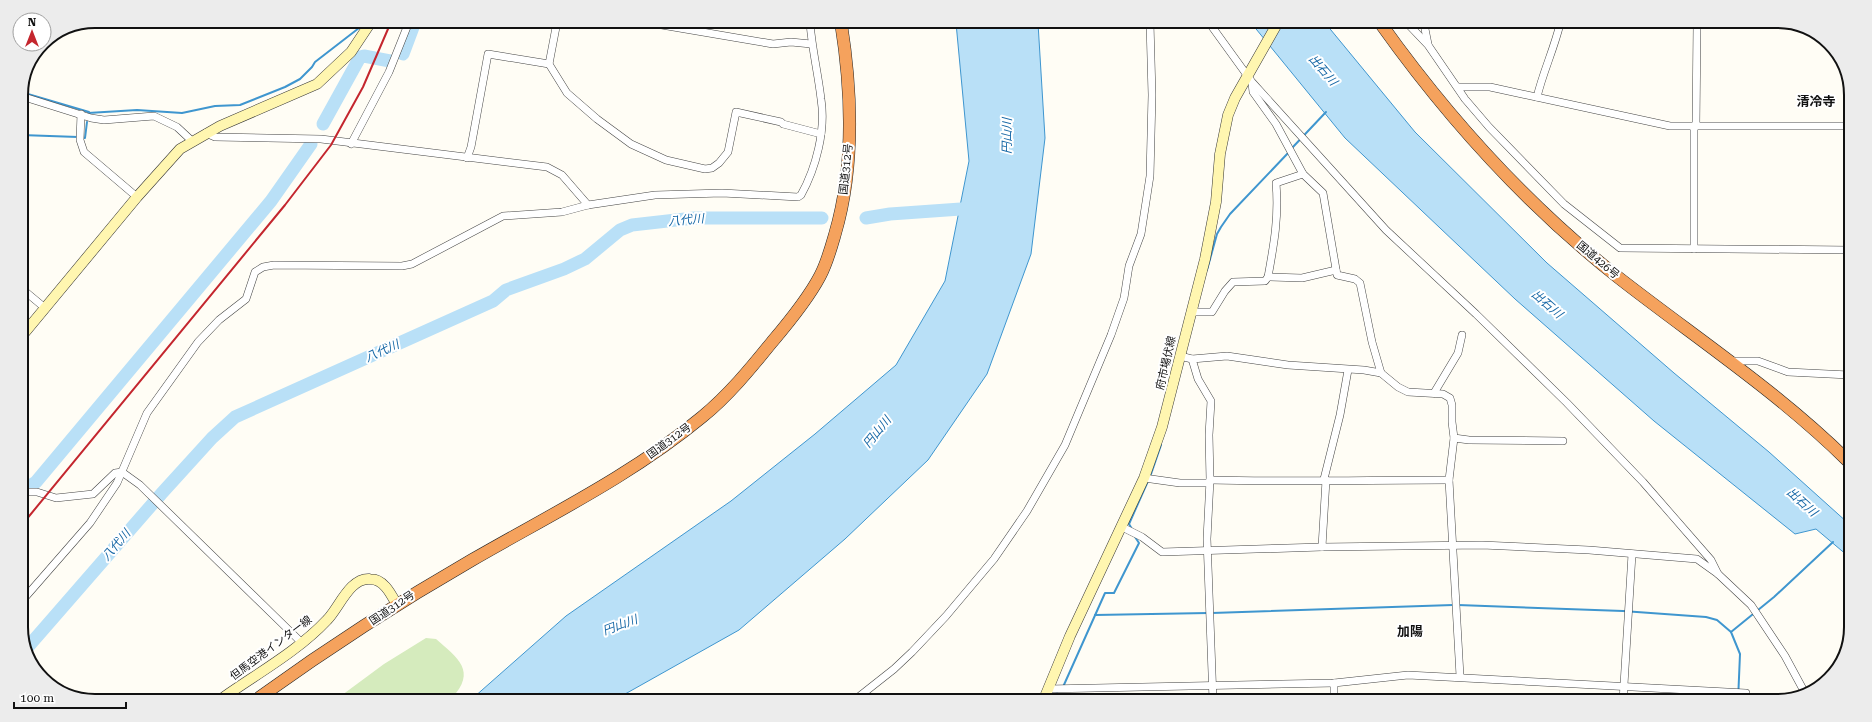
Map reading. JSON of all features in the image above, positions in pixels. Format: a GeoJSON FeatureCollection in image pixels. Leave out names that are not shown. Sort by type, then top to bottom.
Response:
{"type":"FeatureCollection","features":[{"type":"Feature","properties":{"kind":"highway","name":"国道312号"},"geometry":{"type":"LineString","coordinates":[[266,694],[415,593],[619,476],[669,443],[704,416],[728,392],[786,325],[821,275],[839,221],[848,159],[850,105],[847,64],[842,28]]}},
{"type":"Feature","properties":{"kind":"highway","name":"国道426号"},"geometry":{"type":"LineString","coordinates":[[1385,28],[1407,58],[1480,146],[1554,222],[1619,278],[1730,361],[1825,438],[1844,457]]}},
{"type":"Feature","properties":{"kind":"main road"},"geometry":{"type":"LineString","coordinates":[[28,329],[168,161],[192,141],[206,133],[317,84],[351,52],[367,28]]}},
{"type":"Feature","properties":{"kind":"main road","name":"府市場伏線"},"geometry":{"type":"LineString","coordinates":[[1046,694],[1144,478],[1162,427],[1205,259],[1216,202],[1223,131],[1234,98],[1250,75],[1275,28]]}},
{"type":"Feature","properties":{"kind":"main road","name":"但馬空港インター線"},"geometry":{"type":"LineString","coordinates":[[228,694],[302,642],[328,620],[359,581],[370,578],[379,581],[387,588],[397,605]]}},
{"type":"Feature","properties":{"kind":"street"},"geometry":{"type":"LineString","coordinates":[[351,144],[389,72],[407,28]]}},
{"type":"Feature","properties":{"kind":"street"},"geometry":{"type":"LineString","coordinates":[[556,28],[549,64],[567,93],[631,144],[666,160],[705,169],[712,168],[725,158],[730,146],[736,112],[780,122],[821,134]]}},
{"type":"Feature","properties":{"kind":"street"},"geometry":{"type":"LineString","coordinates":[[679,28],[773,44],[791,42],[811,44]]}},
{"type":"Feature","properties":{"kind":"street"},"geometry":{"type":"LineString","coordinates":[[28,594],[90,523],[122,472],[147,413],[164,387],[198,342],[219,320],[246,299],[255,272],[274,265],[402,266],[412,264],[503,216],[562,212],[588,205],[655,195],[722,193],[798,197],[806,185],[821,134],[822,100],[811,44],[810,28]]}},
{"type":"Feature","properties":{"kind":"street"},"geometry":{"type":"LineString","coordinates":[[862,694],[894,669],[912,652],[946,616],[994,559],[1027,511],[1065,445],[1111,335],[1124,298],[1129,266],[1141,234],[1150,176],[1152,95],[1150,28]]}},
{"type":"Feature","properties":{"kind":"street"},"geometry":{"type":"LineString","coordinates":[[1213,28],[1250,75],[1386,230],[1476,314],[1567,403],[1640,479],[1711,560],[1718,574]]}},
{"type":"Feature","properties":{"kind":"street"},"geometry":{"type":"LineString","coordinates":[[1412,28],[1428,45],[1489,127],[1564,204],[1620,248],[1844,250]]}},
{"type":"Feature","properties":{"kind":"street"},"geometry":{"type":"LineString","coordinates":[[1425,28],[1428,45]]}},
{"type":"Feature","properties":{"kind":"street"},"geometry":{"type":"LineString","coordinates":[[1537,97],[1545,69],[1553,51],[1559,28]]}},
{"type":"Feature","properties":{"kind":"street"},"geometry":{"type":"LineString","coordinates":[[1694,249],[1697,28]]}},
{"type":"Feature","properties":{"kind":"street"},"geometry":{"type":"LineString","coordinates":[[467,158],[471,147],[488,54],[549,64]]}},
{"type":"Feature","properties":{"kind":"street"},"geometry":{"type":"LineString","coordinates":[[1250,75],[1254,92],[1276,124],[1303,174],[1323,193],[1337,275],[1355,278],[1360,283],[1372,342],[1381,373]]}},
{"type":"Feature","properties":{"kind":"street"},"geometry":{"type":"LineString","coordinates":[[1458,87],[1490,87],[1670,126],[1844,126]]}},
{"type":"Feature","properties":{"kind":"street"},"geometry":{"type":"LineString","coordinates":[[28,98],[91,118],[104,120],[154,116],[177,127],[192,141]]}},
{"type":"Feature","properties":{"kind":"street"},"geometry":{"type":"LineString","coordinates":[[82,114],[80,138],[84,152],[137,197]]}},
{"type":"Feature","properties":{"kind":"street"},"geometry":{"type":"LineString","coordinates":[[206,133],[215,137],[321,139],[351,144],[547,167],[562,175],[588,205]]}},
{"type":"Feature","properties":{"kind":"street"},"geometry":{"type":"LineString","coordinates":[[1191,312],[1212,312],[1224,291],[1233,282],[1265,281],[1268,277],[1277,227],[1278,209],[1276,183],[1303,174]]}},
{"type":"Feature","properties":{"kind":"street"},"geometry":{"type":"LineString","coordinates":[[1268,277],[1302,278],[1336,270]]}},
{"type":"Feature","properties":{"kind":"street"},"geometry":{"type":"LineString","coordinates":[[28,294],[45,308]]}},
{"type":"Feature","properties":{"kind":"street"},"geometry":{"type":"LineString","coordinates":[[1434,393],[1458,353],[1462,335]]}},
{"type":"Feature","properties":{"kind":"street"},"geometry":{"type":"LineString","coordinates":[[1180,356],[1192,359],[1226,356],[1381,373],[1398,387],[1408,392],[1420,394],[1443,394],[1450,398],[1452,405],[1454,438],[1449,480],[1460,676]]}},
{"type":"Feature","properties":{"kind":"street"},"geometry":{"type":"LineString","coordinates":[[1192,359],[1198,379],[1211,401],[1209,435],[1208,551],[1213,694]]}},
{"type":"Feature","properties":{"kind":"street"},"geometry":{"type":"LineString","coordinates":[[1730,361],[1758,361],[1788,372],[1844,375]]}},
{"type":"Feature","properties":{"kind":"street"},"geometry":{"type":"LineString","coordinates":[[1322,547],[1325,480],[1340,415],[1348,370]]}},
{"type":"Feature","properties":{"kind":"street"},"geometry":{"type":"LineString","coordinates":[[1454,438],[1469,440],[1563,441]]}},
{"type":"Feature","properties":{"kind":"street"},"geometry":{"type":"LineString","coordinates":[[28,492],[37,492],[56,498],[93,494],[115,473],[122,472],[140,485],[302,642]]}},
{"type":"Feature","properties":{"kind":"street"},"geometry":{"type":"LineString","coordinates":[[1144,478],[1160,481],[1209,482],[1449,480]]}},
{"type":"Feature","properties":{"kind":"street"},"geometry":{"type":"LineString","coordinates":[[1122,527],[1142,537],[1162,552],[1452,544],[1698,559],[1718,574],[1751,605],[1784,656],[1803,689]]}},
{"type":"Feature","properties":{"kind":"street"},"geometry":{"type":"LineString","coordinates":[[1623,694],[1632,554]]}},
{"type":"Feature","properties":{"kind":"street"},"geometry":{"type":"LineString","coordinates":[[1046,694],[1213,685],[1334,683],[1408,675],[1460,676],[1746,694]]}},
{"type":"Feature","properties":{"kind":"street"},"geometry":{"type":"LineString","coordinates":[[1334,683],[1334,694]]}},
{"type":"Feature","properties":{"kind":"green space"},"geometry":{"type":"Polygon","coordinates":[[[426,638],[436,639],[451,652],[462,666],[464,672],[463,680],[455,694],[343,694],[384,664],[426,638]]]}},
{"type":"Feature","properties":{"kind":"water","name":"円山川"},"geometry":{"type":"Polygon","coordinates":[[[956,28],[1038,28],[1045,138],[1031,254],[987,374],[928,460],[845,539],[739,630],[625,694],[478,694],[566,616],[731,501],[815,434],[896,365],[945,281],[969,161],[956,28]]]}},
{"type":"Feature","properties":{"kind":"water","name":"出石川"},"geometry":{"type":"Polygon","coordinates":[[[1255,28],[1329,28],[1415,132],[1547,263],[1674,373],[1769,452],[1844,519],[1844,553],[1816,529],[1795,534],[1654,421],[1515,299],[1345,138],[1255,28]]]}},
{"type":"Feature","properties":{"kind":"waterway"},"geometry":{"type":"LineString","coordinates":[[88,113],[137,110],[182,113],[215,106],[240,105],[285,87],[300,79],[315,62],[359,28]]}},
{"type":"Feature","properties":{"kind":"waterway"},"geometry":{"type":"LineString","coordinates":[[403,54],[413,28]]}},
{"type":"Feature","properties":{"kind":"waterway"},"geometry":{"type":"LineString","coordinates":[[323,124],[360,57],[364,56],[390,61]]}},
{"type":"Feature","properties":{"kind":"waterway"},"geometry":{"type":"LineString","coordinates":[[28,94],[89,112]]}},
{"type":"Feature","properties":{"kind":"waterway"},"geometry":{"type":"LineString","coordinates":[[1292,148],[1326,112]]}},
{"type":"Feature","properties":{"kind":"waterway"},"geometry":{"type":"LineString","coordinates":[[82,138],[85,138],[87,122]]}},
{"type":"Feature","properties":{"kind":"waterway"},"geometry":{"type":"LineString","coordinates":[[28,135],[78,137]]}},
{"type":"Feature","properties":{"kind":"waterway"},"geometry":{"type":"LineString","coordinates":[[28,487],[36,482],[271,201],[311,144]]}},
{"type":"Feature","properties":{"kind":"waterway"},"geometry":{"type":"LineString","coordinates":[[1207,270],[1217,234],[1230,214],[1289,152]]}},
{"type":"Feature","properties":{"kind":"waterway","name":"八代川"},"geometry":{"type":"LineString","coordinates":[[866,218],[890,214],[975,208]]}},
{"type":"Feature","properties":{"kind":"waterway","name":"八代川"},"geometry":{"type":"LineString","coordinates":[[30,645],[162,493],[212,438],[235,417],[493,301],[506,290],[564,269],[585,259],[620,230],[632,225],[694,218],[822,218]]}},
{"type":"Feature","properties":{"kind":"waterway"},"geometry":{"type":"LineString","coordinates":[[1150,477],[1161,445]]}},
{"type":"Feature","properties":{"kind":"waterway"},"geometry":{"type":"LineString","coordinates":[[1132,529],[1129,524],[1148,481]]}},
{"type":"Feature","properties":{"kind":"waterway"},"geometry":{"type":"LineString","coordinates":[[1063,687],[1105,593],[1114,593],[1139,543],[1135,537]]}},
{"type":"Feature","properties":{"kind":"waterway"},"geometry":{"type":"LineString","coordinates":[[1738,694],[1740,654],[1731,632],[1774,597],[1833,542]]}},
{"type":"Feature","properties":{"kind":"waterway"},"geometry":{"type":"LineString","coordinates":[[1212,613],[1453,605]]}},
{"type":"Feature","properties":{"kind":"waterway"},"geometry":{"type":"LineString","coordinates":[[1458,605],[1623,611],[1706,617],[1717,620],[1731,632]]}},
{"type":"Feature","properties":{"kind":"waterway"},"geometry":{"type":"LineString","coordinates":[[1095,615],[1208,613]]}},
{"type":"Feature","properties":{"kind":"railway"},"geometry":{"type":"LineString","coordinates":[[28,517],[285,205],[331,145],[363,87],[388,28]]}},
{"type":"Feature","properties":{"kind":"district","name":"清冷寺"},"geometry":{"type":"Point","coordinates":[1816,101]}},
{"type":"Feature","properties":{"kind":"district","name":"加陽"},"geometry":{"type":"Point","coordinates":[1410,631]}}]}
